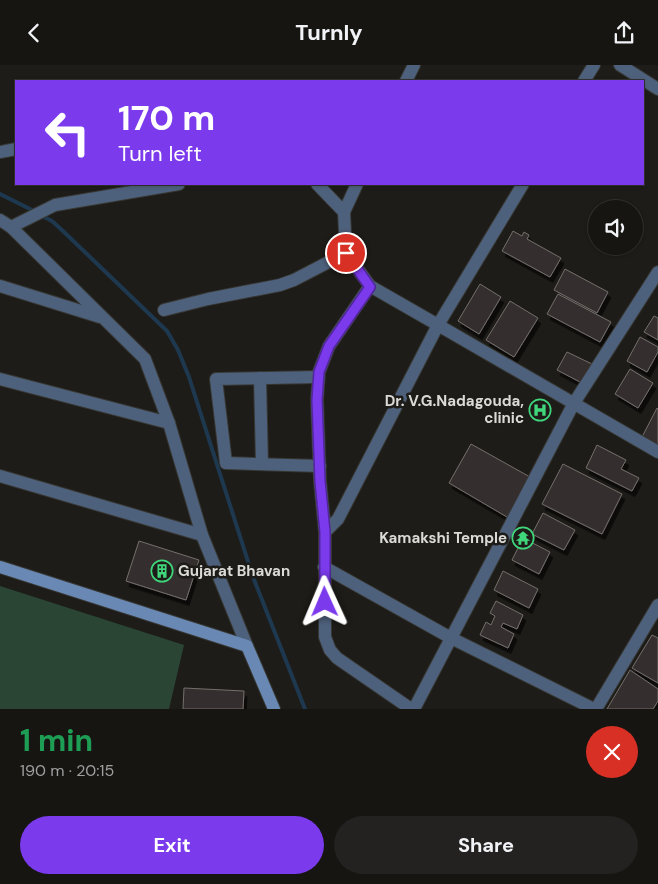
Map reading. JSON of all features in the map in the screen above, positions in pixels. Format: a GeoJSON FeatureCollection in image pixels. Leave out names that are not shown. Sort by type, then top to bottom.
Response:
{"type":"FeatureCollection","features":[{"type":"Feature","properties":{"kind":"street"},"geometry":{"type":"LineString","coordinates":[[406,80],[414,65]]}},
{"type":"Feature","properties":{"kind":"street"},"geometry":{"type":"LineString","coordinates":[[585,80],[594,65]]}},
{"type":"Feature","properties":{"kind":"street"},"geometry":{"type":"LineString","coordinates":[[620,65],[644,80]]}},
{"type":"Feature","properties":{"kind":"street"},"geometry":{"type":"LineString","coordinates":[[644,80],[658,89]]}},
{"type":"Feature","properties":{"kind":"street"},"geometry":{"type":"LineString","coordinates":[[0,152],[15,149]]}},
{"type":"Feature","properties":{"kind":"street"},"geometry":{"type":"LineString","coordinates":[[173,185],[55,205],[5,224],[144,359],[169,423],[202,535],[274,709]]}},
{"type":"Feature","properties":{"kind":"street"},"geometry":{"type":"LineString","coordinates":[[318,185],[344,212]]}},
{"type":"Feature","properties":{"kind":"street"},"geometry":{"type":"LineString","coordinates":[[357,185],[344,212],[346,253],[370,287],[658,452]]}},
{"type":"Feature","properties":{"kind":"street"},"geometry":{"type":"LineString","coordinates":[[325,532],[338,519],[438,325],[522,185]]}},
{"type":"Feature","properties":{"kind":"street"},"geometry":{"type":"LineString","coordinates":[[164,310],[280,285],[294,280],[346,253]]}},
{"type":"Feature","properties":{"kind":"street"},"geometry":{"type":"LineString","coordinates":[[370,287],[329,346],[318,377],[317,400],[325,532],[326,637],[330,650],[337,659],[412,709],[452,638],[574,403],[658,273]]}},
{"type":"Feature","properties":{"kind":"street"},"geometry":{"type":"LineString","coordinates":[[0,286],[103,318]]}},
{"type":"Feature","properties":{"kind":"street"},"geometry":{"type":"LineString","coordinates":[[318,377],[216,379],[226,463],[320,466]]}},
{"type":"Feature","properties":{"kind":"street"},"geometry":{"type":"LineString","coordinates":[[0,379],[169,423]]}},
{"type":"Feature","properties":{"kind":"street"},"geometry":{"type":"LineString","coordinates":[[260,379],[262,464]]}},
{"type":"Feature","properties":{"kind":"street"},"geometry":{"type":"LineString","coordinates":[[0,476],[202,535]]}},
{"type":"Feature","properties":{"kind":"street"},"geometry":{"type":"LineString","coordinates":[[0,567],[247,646]]}},
{"type":"Feature","properties":{"kind":"street"},"geometry":{"type":"LineString","coordinates":[[324,567],[452,638],[595,709],[658,605]]}},
{"type":"Feature","properties":{"kind":"green space"},"geometry":{"type":"Polygon","coordinates":[[[0,586],[184,645],[169,709],[0,709],[0,586]]]}},
{"type":"Feature","properties":{"kind":"building"},"geometry":{"type":"Polygon","coordinates":[[[513,231],[522,236],[524,232],[529,235],[527,239],[561,258],[550,277],[502,251],[513,231]]]}},
{"type":"Feature","properties":{"kind":"building"},"geometry":{"type":"Polygon","coordinates":[[[565,269],[608,292],[597,313],[554,290],[565,269]]]}},
{"type":"Feature","properties":{"kind":"building"},"geometry":{"type":"Polygon","coordinates":[[[480,284],[501,297],[479,334],[458,321],[480,284]]]}},
{"type":"Feature","properties":{"kind":"building"},"geometry":{"type":"Polygon","coordinates":[[[558,294],[611,322],[600,342],[547,314],[558,294]]]}},
{"type":"Feature","properties":{"kind":"building"},"geometry":{"type":"Polygon","coordinates":[[[510,301],[538,318],[514,357],[486,340],[510,301]]]}},
{"type":"Feature","properties":{"kind":"building"},"geometry":{"type":"Polygon","coordinates":[[[654,316],[658,318],[658,340],[644,332],[654,316]]]}},
{"type":"Feature","properties":{"kind":"building"},"geometry":{"type":"Polygon","coordinates":[[[640,337],[658,347],[658,352],[647,372],[627,361],[640,337]]]}},
{"type":"Feature","properties":{"kind":"building"},"geometry":{"type":"Polygon","coordinates":[[[567,352],[592,364],[582,383],[557,370],[567,352]]]}},
{"type":"Feature","properties":{"kind":"building"},"geometry":{"type":"Polygon","coordinates":[[[630,369],[653,383],[638,408],[615,394],[630,369]]]}},
{"type":"Feature","properties":{"kind":"building"},"geometry":{"type":"Polygon","coordinates":[[[658,409],[658,445],[642,437],[658,409]]]}},
{"type":"Feature","properties":{"kind":"building"},"geometry":{"type":"Polygon","coordinates":[[[471,444],[530,477],[507,517],[449,483],[471,444]]]}},
{"type":"Feature","properties":{"kind":"building"},"geometry":{"type":"Polygon","coordinates":[[[597,445],[626,460],[621,469],[639,478],[632,491],[586,468],[597,445]]]}},
{"type":"Feature","properties":{"kind":"building"},"geometry":{"type":"Polygon","coordinates":[[[563,464],[622,494],[602,534],[542,504],[563,464]]]}},
{"type":"Feature","properties":{"kind":"building"},"geometry":{"type":"Polygon","coordinates":[[[543,513],[575,530],[564,550],[532,534],[543,513]]]}},
{"type":"Feature","properties":{"kind":"building"},"geometry":{"type":"Polygon","coordinates":[[[523,538],[550,552],[539,574],[512,560],[523,538]]]}},
{"type":"Feature","properties":{"kind":"building","name":"Gujarat Bhavan"},"geometry":{"type":"Polygon","coordinates":[[[139,541],[199,560],[186,600],[126,581],[139,541]]]}},
{"type":"Feature","properties":{"kind":"building"},"geometry":{"type":"Polygon","coordinates":[[[503,571],[538,589],[529,608],[494,590],[503,571]]]}},
{"type":"Feature","properties":{"kind":"building"},"geometry":{"type":"Polygon","coordinates":[[[496,601],[523,615],[517,629],[503,623],[501,627],[514,634],[508,648],[480,635],[486,622],[491,625],[495,616],[490,613],[496,601]]]}},
{"type":"Feature","properties":{"kind":"building"},"geometry":{"type":"Polygon","coordinates":[[[652,635],[658,638],[658,683],[632,668],[652,635]]]}},
{"type":"Feature","properties":{"kind":"building"},"geometry":{"type":"Polygon","coordinates":[[[630,670],[658,689],[658,701],[653,709],[607,709],[630,670]]]}},
{"type":"Feature","properties":{"kind":"building"},"geometry":{"type":"Polygon","coordinates":[[[184,688],[244,691],[243,709],[183,709],[184,688]]]}},
{"type":"Feature","properties":{"kind":"waterway"},"geometry":{"type":"LineString","coordinates":[[0,194],[36,212]]}},
{"type":"Feature","properties":{"kind":"waterway"},"geometry":{"type":"LineString","coordinates":[[42,216],[52,221],[64,232],[167,331],[178,350],[189,377],[253,577],[305,709]]}},
{"type":"Feature","properties":{"kind":"place","name":"Dr. V.G.Nadagouda, clinic"},"geometry":{"type":"Point","coordinates":[540,410]}},
{"type":"Feature","properties":{"kind":"place","name":"Kamakshi Temple"},"geometry":{"type":"Point","coordinates":[523,538]}},
{"type":"Feature","properties":{"kind":"place","name":"Gujarat Bhavan"},"geometry":{"type":"Point","coordinates":[162,571]}},
{"type":"Feature","properties":{"kind":"route"},"geometry":{"type":"LineString","coordinates":[[325,602],[325,532],[320,481],[317,400],[319,372],[329,346],[370,287],[346,253]]}}]}
